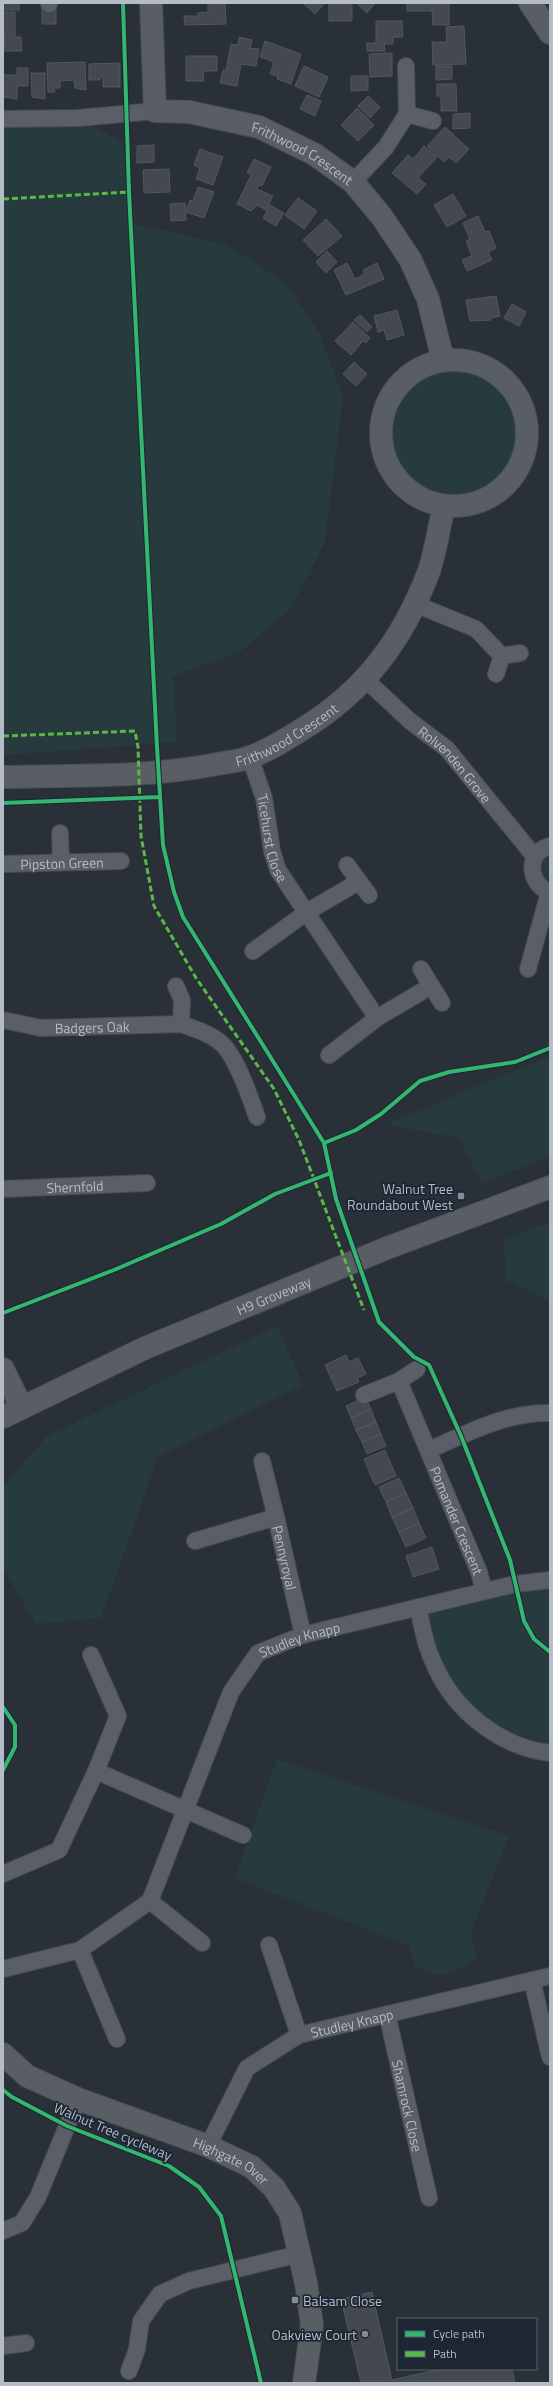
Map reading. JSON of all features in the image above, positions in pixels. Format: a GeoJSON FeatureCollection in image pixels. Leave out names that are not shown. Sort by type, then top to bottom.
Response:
{"type":"FeatureCollection","features":[{"type":"Feature","properties":{"kind":"street"},"geometry":{"type":"LineString","coordinates":[[3,119],[78,118],[155,111],[151,3]]}},
{"type":"Feature","properties":{"kind":"street"},"geometry":{"type":"LineString","coordinates":[[530,3],[550,33]]}},
{"type":"Feature","properties":{"kind":"street"},"geometry":{"type":"LineString","coordinates":[[353,182],[386,147],[407,114],[406,66]]}},
{"type":"Feature","properties":{"kind":"street","name":"Frithwood Crescent"},"geometry":{"type":"LineString","coordinates":[[155,111],[189,112],[260,127],[314,154],[353,182],[382,217],[410,259],[428,299],[440,352],[448,360]]}},
{"type":"Feature","properties":{"kind":"street"},"geometry":{"type":"LineString","coordinates":[[407,114],[433,121]]}},
{"type":"Feature","properties":{"kind":"street"},"geometry":{"type":"LineString","coordinates":[[448,360],[473,362],[495,372],[513,389],[525,411],[528,435],[523,459],[506,485],[492,496],[469,505],[444,506],[424,500],[407,489],[393,474],[384,456],[381,435],[384,412],[395,390],[408,376],[429,364],[448,360]]}},
{"type":"Feature","properties":{"kind":"street","name":"Frithwood Crescent"},"geometry":{"type":"LineString","coordinates":[[3,777],[158,773],[250,757],[276,746],[327,715],[366,680],[394,643],[415,604],[429,570],[444,506]]}},
{"type":"Feature","properties":{"kind":"street"},"geometry":{"type":"LineString","coordinates":[[415,604],[476,629],[502,656]]}},
{"type":"Feature","properties":{"kind":"street"},"geometry":{"type":"LineString","coordinates":[[502,656],[520,653]]}},
{"type":"Feature","properties":{"kind":"street"},"geometry":{"type":"LineString","coordinates":[[496,674],[502,656]]}},
{"type":"Feature","properties":{"kind":"street","name":"Rolvenden Grove"},"geometry":{"type":"LineString","coordinates":[[366,680],[410,721],[447,749],[535,857]]}},
{"type":"Feature","properties":{"kind":"street","name":"Ticehurst Close"},"geometry":{"type":"LineString","coordinates":[[250,757],[264,798],[270,844],[278,870],[377,1018]]}},
{"type":"Feature","properties":{"kind":"street"},"geometry":{"type":"LineString","coordinates":[[60,833],[61,862]]}},
{"type":"Feature","properties":{"kind":"street"},"geometry":{"type":"LineString","coordinates":[[528,969],[544,937],[550,892],[542,889],[533,878],[532,871],[535,857],[540,851],[550,846]]}},
{"type":"Feature","properties":{"kind":"street","name":"Pipston Green"},"geometry":{"type":"LineString","coordinates":[[3,864],[122,861]]}},
{"type":"Feature","properties":{"kind":"street"},"geometry":{"type":"LineString","coordinates":[[347,865],[369,895]]}},
{"type":"Feature","properties":{"kind":"street"},"geometry":{"type":"LineString","coordinates":[[253,951],[307,912],[358,882]]}},
{"type":"Feature","properties":{"kind":"street"},"geometry":{"type":"LineString","coordinates":[[421,969],[442,1003]]}},
{"type":"Feature","properties":{"kind":"street"},"geometry":{"type":"LineString","coordinates":[[176,986],[182,1000],[181,1024]]}},
{"type":"Feature","properties":{"kind":"street"},"geometry":{"type":"LineString","coordinates":[[329,1055],[377,1018],[431,986]]}},
{"type":"Feature","properties":{"kind":"street","name":"Badgers Oak"},"geometry":{"type":"LineString","coordinates":[[3,1020],[41,1028],[181,1024],[199,1030],[225,1046],[245,1085],[257,1117]]}},
{"type":"Feature","properties":{"kind":"street","name":"Shernfold"},"geometry":{"type":"LineString","coordinates":[[3,1189],[147,1183]]}},
{"type":"Feature","properties":{"kind":"street","name":"H9 Groveway"},"geometry":{"type":"LineString","coordinates":[[12,1412],[145,1348],[316,1276],[550,1187]]}},
{"type":"Feature","properties":{"kind":"street"},"geometry":{"type":"LineString","coordinates":[[3,1369],[12,1412]]}},
{"type":"Feature","properties":{"kind":"street"},"geometry":{"type":"LineString","coordinates":[[364,1395],[399,1381],[417,1369]]}},
{"type":"Feature","properties":{"kind":"street","name":"Pomander Crescent"},"geometry":{"type":"LineString","coordinates":[[399,1381],[479,1572],[484,1591]]}},
{"type":"Feature","properties":{"kind":"street","name":"Pomander Crescent"},"geometry":{"type":"LineString","coordinates":[[429,1450],[498,1420],[528,1413],[550,1413]]}},
{"type":"Feature","properties":{"kind":"street"},"geometry":{"type":"LineString","coordinates":[[262,1461],[276,1517]]}},
{"type":"Feature","properties":{"kind":"street","name":"Pennyroyal"},"geometry":{"type":"LineString","coordinates":[[195,1541],[276,1517],[303,1635]]}},
{"type":"Feature","properties":{"kind":"street","name":"Studley Knapp"},"geometry":{"type":"LineString","coordinates":[[150,1901],[231,1692],[258,1653],[303,1635],[515,1584],[550,1580]]}},
{"type":"Feature","properties":{"kind":"street"},"geometry":{"type":"LineString","coordinates":[[418,1607],[424,1638],[435,1667],[454,1699],[478,1722],[509,1741],[550,1753]]}},
{"type":"Feature","properties":{"kind":"street"},"geometry":{"type":"LineString","coordinates":[[3,1874],[59,1850],[96,1771],[118,1716],[91,1655]]}},
{"type":"Feature","properties":{"kind":"street"},"geometry":{"type":"LineString","coordinates":[[96,1771],[184,1811],[243,1835]]}},
{"type":"Feature","properties":{"kind":"street"},"geometry":{"type":"LineString","coordinates":[[3,1969],[80,1950],[150,1901],[202,1943]]}},
{"type":"Feature","properties":{"kind":"street"},"geometry":{"type":"LineString","coordinates":[[269,1945],[299,2035]]}},
{"type":"Feature","properties":{"kind":"street"},"geometry":{"type":"LineString","coordinates":[[80,1950],[117,2039]]}},
{"type":"Feature","properties":{"kind":"street","name":"Studley Knapp"},"geometry":{"type":"LineString","coordinates":[[208,2146],[247,2068],[299,2035],[550,1976]]}},
{"type":"Feature","properties":{"kind":"street"},"geometry":{"type":"LineString","coordinates":[[532,1980],[550,2057]]}},
{"type":"Feature","properties":{"kind":"street","name":"Shamrock Close"},"geometry":{"type":"LineString","coordinates":[[387,2014],[429,2198]]}},
{"type":"Feature","properties":{"kind":"street","name":"Highgate Over"},"geometry":{"type":"LineString","coordinates":[[3,2054],[28,2076],[78,2100],[208,2146],[252,2168],[274,2188],[290,2213],[306,2283],[312,2325],[304,2383]]}},
{"type":"Feature","properties":{"kind":"street"},"geometry":{"type":"LineString","coordinates":[[3,2231],[22,2223],[38,2197],[78,2100]]}},
{"type":"Feature","properties":{"kind":"street"},"geometry":{"type":"LineString","coordinates":[[129,2371],[137,2349],[141,2321],[160,2294],[189,2280],[299,2254]]}},
{"type":"Feature","properties":{"kind":"street"},"geometry":{"type":"LineString","coordinates":[[3,2346],[26,2343]]}},
{"type":"Feature","properties":{"kind":"green space"},"geometry":{"type":"Polygon","coordinates":[[[78,118],[123,142],[131,223],[227,245],[284,282],[319,332],[343,397],[325,542],[291,608],[241,651],[173,676],[177,742],[3,755],[3,119],[78,118]]]}},
{"type":"Feature","properties":{"kind":"green space"},"geometry":{"type":"Polygon","coordinates":[[[454,370],[466,371],[478,375],[494,384],[503,393],[512,409],[516,421],[516,445],[512,457],[503,473],[494,482],[478,491],[466,495],[454,496],[442,495],[430,491],[414,482],[405,473],[396,457],[392,445],[391,433],[392,421],[396,409],[405,393],[414,384],[430,375],[442,371],[454,370]]]}},
{"type":"Feature","properties":{"kind":"green space"},"geometry":{"type":"Polygon","coordinates":[[[550,854],[550,884],[541,876],[541,864],[542,861],[550,854]]]}},
{"type":"Feature","properties":{"kind":"green space"},"geometry":{"type":"Polygon","coordinates":[[[550,1056],[550,1157],[482,1183],[458,1138],[386,1124],[550,1056]]]}},
{"type":"Feature","properties":{"kind":"green space"},"geometry":{"type":"Polygon","coordinates":[[[550,1222],[550,1301],[506,1280],[504,1240],[550,1222]]]}},
{"type":"Feature","properties":{"kind":"green space"},"geometry":{"type":"Polygon","coordinates":[[[277,1326],[303,1385],[158,1457],[101,1618],[36,1624],[3,1568],[3,1486],[47,1436],[277,1326]]]}},
{"type":"Feature","properties":{"kind":"green space"},"geometry":{"type":"Polygon","coordinates":[[[530,1587],[550,1588],[550,1744],[531,1739],[495,1723],[464,1699],[441,1668],[434,1649],[427,1609],[530,1587]]]}},
{"type":"Feature","properties":{"kind":"green space"},"geometry":{"type":"Polygon","coordinates":[[[277,1759],[509,1836],[471,1932],[477,1959],[452,1972],[436,1975],[415,1966],[410,1946],[235,1878],[277,1759]]]}},
{"type":"Feature","properties":{"kind":"building"},"geometry":{"type":"Polygon","coordinates":[[[3,3],[19,3],[19,10],[3,10],[3,3]]]}},
{"type":"Feature","properties":{"kind":"building"},"geometry":{"type":"Polygon","coordinates":[[[208,3],[225,3],[226,24],[185,25],[184,16],[198,16],[198,13],[208,12],[208,3]]]}},
{"type":"Feature","properties":{"kind":"building"},"geometry":{"type":"Polygon","coordinates":[[[303,3],[325,3],[315,14],[303,3]]]}},
{"type":"Feature","properties":{"kind":"building"},"geometry":{"type":"Polygon","coordinates":[[[329,3],[352,3],[352,21],[329,21],[329,3]]]}},
{"type":"Feature","properties":{"kind":"building"},"geometry":{"type":"Polygon","coordinates":[[[356,3],[375,3],[367,13],[356,3]]]}},
{"type":"Feature","properties":{"kind":"building"},"geometry":{"type":"Polygon","coordinates":[[[407,3],[449,3],[449,25],[433,25],[432,11],[407,11],[407,3]]]}},
{"type":"Feature","properties":{"kind":"building"},"geometry":{"type":"Polygon","coordinates":[[[42,6],[56,6],[56,24],[42,24],[42,6]]]}},
{"type":"Feature","properties":{"kind":"building"},"geometry":{"type":"Polygon","coordinates":[[[3,12],[15,12],[15,37],[21,37],[22,51],[5,51],[3,12]]]}},
{"type":"Feature","properties":{"kind":"building"},"geometry":{"type":"Polygon","coordinates":[[[376,21],[402,21],[403,37],[393,37],[393,44],[384,44],[385,51],[367,51],[367,43],[376,43],[376,21]]]}},
{"type":"Feature","properties":{"kind":"building"},"geometry":{"type":"Polygon","coordinates":[[[464,26],[466,64],[433,65],[432,42],[447,42],[446,27],[464,26]]]}},
{"type":"Feature","properties":{"kind":"building"},"geometry":{"type":"Polygon","coordinates":[[[239,37],[252,40],[250,48],[259,49],[256,66],[241,64],[237,86],[220,83],[223,70],[226,70],[231,44],[238,45],[239,37]]]}},
{"type":"Feature","properties":{"kind":"building"},"geometry":{"type":"Polygon","coordinates":[[[265,41],[301,54],[291,84],[277,79],[278,76],[270,74],[274,62],[260,57],[265,41]]]}},
{"type":"Feature","properties":{"kind":"building"},"geometry":{"type":"Polygon","coordinates":[[[392,53],[392,76],[370,77],[369,54],[392,53]]]}},
{"type":"Feature","properties":{"kind":"building"},"geometry":{"type":"Polygon","coordinates":[[[186,56],[217,56],[217,71],[203,71],[204,81],[186,81],[186,56]]]}},
{"type":"Feature","properties":{"kind":"building"},"geometry":{"type":"Polygon","coordinates":[[[85,62],[86,90],[75,88],[74,80],[60,81],[60,88],[54,88],[55,92],[48,92],[47,63],[85,62]]]}},
{"type":"Feature","properties":{"kind":"building"},"geometry":{"type":"Polygon","coordinates":[[[120,63],[120,87],[103,87],[103,77],[100,77],[100,80],[89,80],[89,64],[120,63]]]}},
{"type":"Feature","properties":{"kind":"building"},"geometry":{"type":"Polygon","coordinates":[[[304,66],[328,77],[319,97],[295,86],[304,66]]]}},
{"type":"Feature","properties":{"kind":"building"},"geometry":{"type":"Polygon","coordinates":[[[436,66],[452,66],[452,79],[436,80],[436,66]]]}},
{"type":"Feature","properties":{"kind":"building"},"geometry":{"type":"Polygon","coordinates":[[[17,68],[28,68],[28,86],[17,86],[17,99],[3,97],[3,75],[17,75],[17,68]]]}},
{"type":"Feature","properties":{"kind":"building"},"geometry":{"type":"Polygon","coordinates":[[[31,73],[45,73],[45,99],[32,97],[31,73]]]}},
{"type":"Feature","properties":{"kind":"building"},"geometry":{"type":"Polygon","coordinates":[[[351,76],[368,76],[368,90],[351,91],[351,76]]]}},
{"type":"Feature","properties":{"kind":"building"},"geometry":{"type":"Polygon","coordinates":[[[437,84],[456,84],[457,111],[441,111],[441,96],[437,96],[437,84]]]}},
{"type":"Feature","properties":{"kind":"building"},"geometry":{"type":"Polygon","coordinates":[[[307,95],[321,101],[315,116],[300,109],[307,95]]]}},
{"type":"Feature","properties":{"kind":"building"},"geometry":{"type":"Polygon","coordinates":[[[368,96],[380,107],[370,118],[358,106],[368,96]]]}},
{"type":"Feature","properties":{"kind":"building"},"geometry":{"type":"Polygon","coordinates":[[[357,108],[374,125],[358,141],[341,125],[357,108]]]}},
{"type":"Feature","properties":{"kind":"building"},"geometry":{"type":"Polygon","coordinates":[[[470,113],[470,128],[453,129],[453,114],[470,113]]]}},
{"type":"Feature","properties":{"kind":"building"},"geometry":{"type":"Polygon","coordinates":[[[445,127],[469,149],[456,163],[449,157],[444,162],[427,146],[445,127]]]}},
{"type":"Feature","properties":{"kind":"building"},"geometry":{"type":"Polygon","coordinates":[[[154,145],[154,162],[137,163],[137,146],[154,145]]]}},
{"type":"Feature","properties":{"kind":"building"},"geometry":{"type":"Polygon","coordinates":[[[424,146],[437,157],[418,178],[426,184],[417,194],[392,173],[408,155],[413,159],[424,146]]]}},
{"type":"Feature","properties":{"kind":"building"},"geometry":{"type":"Polygon","coordinates":[[[200,149],[223,157],[213,185],[196,179],[200,168],[194,165],[200,149]]]}},
{"type":"Feature","properties":{"kind":"building"},"geometry":{"type":"Polygon","coordinates":[[[254,159],[271,167],[262,186],[259,185],[257,189],[273,196],[266,210],[257,205],[251,211],[237,204],[251,175],[247,173],[254,159]]]}},
{"type":"Feature","properties":{"kind":"building"},"geometry":{"type":"Polygon","coordinates":[[[169,169],[170,192],[144,193],[143,170],[169,169]]]}},
{"type":"Feature","properties":{"kind":"building"},"geometry":{"type":"Polygon","coordinates":[[[198,187],[214,192],[204,218],[186,212],[190,200],[193,201],[198,187]]]}},
{"type":"Feature","properties":{"kind":"building"},"geometry":{"type":"Polygon","coordinates":[[[453,194],[466,216],[447,227],[434,205],[453,194]]]}},
{"type":"Feature","properties":{"kind":"building"},"geometry":{"type":"Polygon","coordinates":[[[298,198],[317,211],[304,229],[285,215],[298,198]]]}},
{"type":"Feature","properties":{"kind":"building"},"geometry":{"type":"Polygon","coordinates":[[[185,203],[186,220],[171,221],[170,204],[185,203]]]}},
{"type":"Feature","properties":{"kind":"building"},"geometry":{"type":"Polygon","coordinates":[[[270,205],[284,213],[276,226],[263,218],[270,205]]]}},
{"type":"Feature","properties":{"kind":"building"},"geometry":{"type":"Polygon","coordinates":[[[478,216],[485,232],[489,231],[496,248],[488,252],[492,260],[467,271],[462,260],[472,256],[466,241],[470,239],[463,223],[478,216]]]}},
{"type":"Feature","properties":{"kind":"building"},"geometry":{"type":"Polygon","coordinates":[[[326,219],[342,236],[318,256],[303,240],[326,219]]]}},
{"type":"Feature","properties":{"kind":"building"},"geometry":{"type":"Polygon","coordinates":[[[327,251],[337,262],[326,273],[316,262],[327,251]]]}},
{"type":"Feature","properties":{"kind":"building"},"geometry":{"type":"Polygon","coordinates":[[[347,263],[355,279],[365,274],[363,270],[377,263],[384,279],[346,295],[334,270],[347,263]]]}},
{"type":"Feature","properties":{"kind":"building"},"geometry":{"type":"Polygon","coordinates":[[[496,296],[500,316],[490,318],[491,320],[470,321],[466,300],[496,296]]]}},
{"type":"Feature","properties":{"kind":"building"},"geometry":{"type":"Polygon","coordinates":[[[512,304],[526,312],[519,326],[504,318],[512,304]]]}},
{"type":"Feature","properties":{"kind":"building"},"geometry":{"type":"Polygon","coordinates":[[[397,310],[404,335],[387,340],[384,330],[378,332],[374,316],[397,310]]]}},
{"type":"Feature","properties":{"kind":"building"},"geometry":{"type":"Polygon","coordinates":[[[360,315],[372,327],[367,332],[354,320],[360,315]]]}},
{"type":"Feature","properties":{"kind":"building"},"geometry":{"type":"Polygon","coordinates":[[[353,322],[370,338],[366,343],[363,341],[351,355],[335,341],[353,322]]]}},
{"type":"Feature","properties":{"kind":"building"},"geometry":{"type":"Polygon","coordinates":[[[354,362],[367,374],[356,386],[343,374],[354,362]]]}},
{"type":"Feature","properties":{"kind":"building"},"geometry":{"type":"Polygon","coordinates":[[[346,1355],[349,1362],[358,1358],[366,1374],[357,1378],[359,1382],[337,1391],[325,1365],[346,1355]]]}},
{"type":"Feature","properties":{"kind":"building"},"geometry":{"type":"Polygon","coordinates":[[[365,1397],[371,1409],[351,1418],[346,1406],[365,1397]]]}},
{"type":"Feature","properties":{"kind":"building"},"geometry":{"type":"Polygon","coordinates":[[[371,1409],[376,1422],[356,1430],[351,1418],[371,1409]]]}},
{"type":"Feature","properties":{"kind":"building"},"geometry":{"type":"Polygon","coordinates":[[[376,1422],[381,1434],[362,1442],[356,1430],[376,1422]]]}},
{"type":"Feature","properties":{"kind":"building"},"geometry":{"type":"Polygon","coordinates":[[[381,1434],[386,1446],[367,1454],[362,1442],[381,1434]]]}},
{"type":"Feature","properties":{"kind":"building"},"geometry":{"type":"Polygon","coordinates":[[[385,1450],[396,1476],[375,1485],[364,1459],[385,1450]]]}},
{"type":"Feature","properties":{"kind":"building"},"geometry":{"type":"Polygon","coordinates":[[[399,1478],[406,1493],[386,1502],[379,1487],[399,1478]]]}},
{"type":"Feature","properties":{"kind":"building"},"geometry":{"type":"Polygon","coordinates":[[[406,1493],[413,1508],[392,1517],[386,1502],[406,1493]]]}},
{"type":"Feature","properties":{"kind":"building"},"geometry":{"type":"Polygon","coordinates":[[[413,1508],[419,1523],[399,1532],[392,1517],[413,1508]]]}},
{"type":"Feature","properties":{"kind":"building"},"geometry":{"type":"Polygon","coordinates":[[[419,1523],[426,1538],[406,1547],[399,1532],[419,1523]]]}},
{"type":"Feature","properties":{"kind":"building"},"geometry":{"type":"Polygon","coordinates":[[[432,1547],[439,1569],[413,1577],[406,1556],[432,1547]]]}},
{"type":"Feature","properties":{"kind":"building","name":"Oakview Court"},"geometry":{"type":"Polygon","coordinates":[[[372,2292],[392,2380],[436,2370],[512,2370],[515,2383],[361,2383],[341,2299],[372,2292]]]}},
{"type":"Feature","properties":{"kind":"marked path"},"geometry":{"type":"LineString","coordinates":[[3,199],[129,192]]}},
{"type":"Feature","properties":{"kind":"marked path"},"geometry":{"type":"LineString","coordinates":[[3,736],[135,731],[138,747],[141,836],[154,906],[196,978],[274,1089],[299,1140],[364,1310]]}},
{"type":"Feature","properties":{"kind":"cycle path"},"geometry":{"type":"LineString","coordinates":[[123,3],[129,192],[157,747],[163,845],[174,892],[183,917],[324,1143],[336,1199],[379,1322],[414,1357],[429,1365],[461,1436],[510,1560],[524,1621],[534,1639],[550,1652]]}},
{"type":"Feature","properties":{"kind":"cycle path"},"geometry":{"type":"LineString","coordinates":[[3,803],[160,797]]}},
{"type":"Feature","properties":{"kind":"cycle path"},"geometry":{"type":"LineString","coordinates":[[324,1143],[356,1130],[381,1114],[420,1081],[449,1072],[515,1062],[550,1048]]}},
{"type":"Feature","properties":{"kind":"cycle path"},"geometry":{"type":"LineString","coordinates":[[3,1313],[114,1270],[221,1224],[275,1194],[331,1173]]}},
{"type":"Feature","properties":{"kind":"cycle path"},"geometry":{"type":"LineString","coordinates":[[3,1707],[15,1725],[15,1747],[3,1770]]}},
{"type":"Feature","properties":{"kind":"cycle path","name":"Walnut Tree cycleway"},"geometry":{"type":"LineString","coordinates":[[3,2090],[12,2097],[67,2126],[169,2166],[199,2187],[221,2216],[261,2383]]}},
{"type":"Feature","properties":{"kind":"place","name":"Walnut Tree Roundabout West"},"geometry":{"type":"Point","coordinates":[461,1196]}},
{"type":"Feature","properties":{"kind":"place","name":"Balsam Close"},"geometry":{"type":"Point","coordinates":[295,2300]}},
{"type":"Feature","properties":{"kind":"place","name":"Oakview Court"},"geometry":{"type":"Point","coordinates":[365,2334]}}]}
